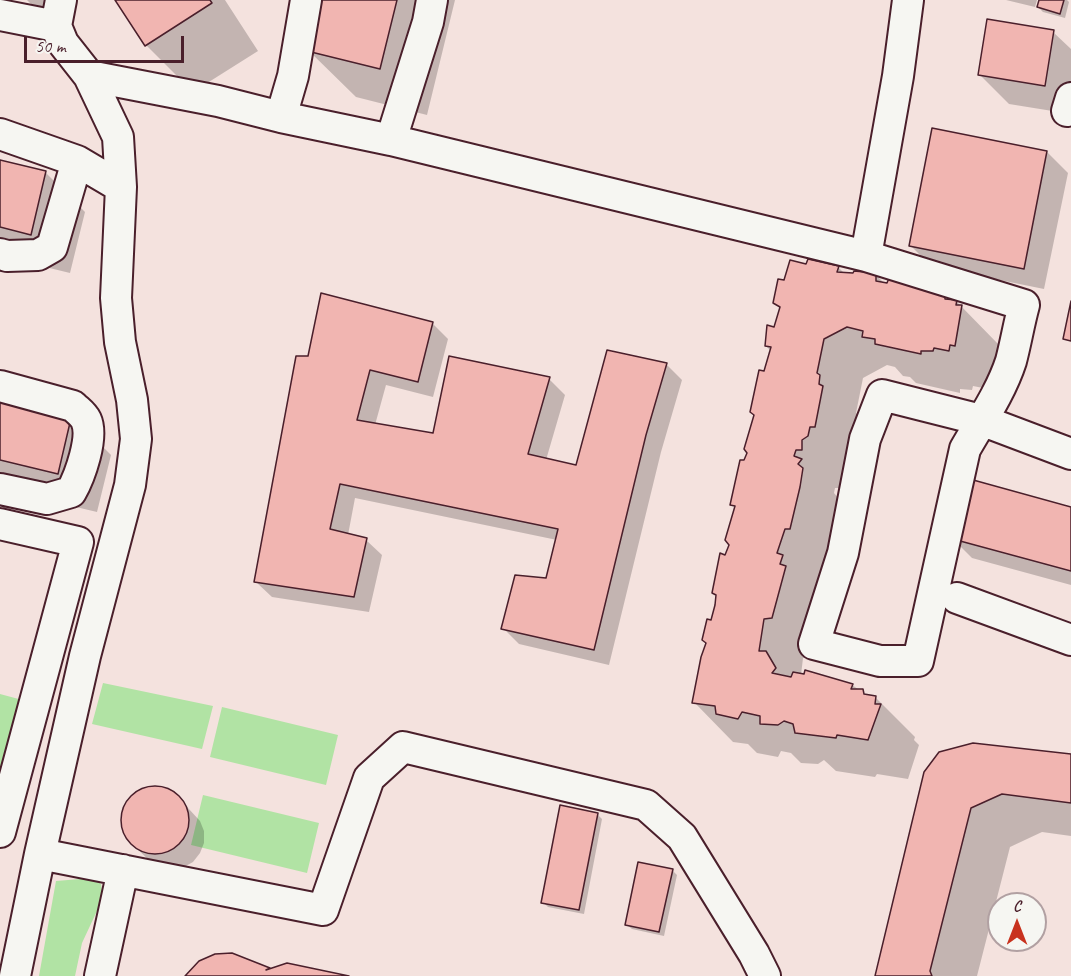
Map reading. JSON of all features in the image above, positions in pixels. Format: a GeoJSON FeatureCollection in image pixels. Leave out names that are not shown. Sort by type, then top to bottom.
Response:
{"type":"FeatureCollection","features":[{"type":"Feature","properties":{"kind":"street"},"geometry":{"type":"LineString","coordinates":[[281,117],[293,76],[306,0]]}},
{"type":"Feature","properties":{"kind":"street"},"geometry":{"type":"LineString","coordinates":[[391,140],[428,22],[432,0]]}},
{"type":"Feature","properties":{"kind":"street"},"geometry":{"type":"LineString","coordinates":[[866,256],[898,76],[908,0]]}},
{"type":"Feature","properties":{"kind":"street"},"geometry":{"type":"LineString","coordinates":[[0,15],[58,13],[63,43],[89,76],[118,137],[121,187],[116,298],[120,342],[132,400],[136,439],[130,485],[85,656],[11,969]]}},
{"type":"Feature","properties":{"kind":"street"},"geometry":{"type":"LineString","coordinates":[[89,76],[218,100],[281,117],[391,140],[866,256],[1024,305],[1010,362],[993,401],[981,420],[964,449],[918,662],[880,661],[814,644],[843,552],[865,439],[882,395],[981,420],[1071,454]]}},
{"type":"Feature","properties":{"kind":"street"},"geometry":{"type":"LineString","coordinates":[[0,134],[77,161],[121,187]]}},
{"type":"Feature","properties":{"kind":"street"},"geometry":{"type":"LineString","coordinates":[[0,254],[7,256],[38,255],[52,247],[77,161]]}},
{"type":"Feature","properties":{"kind":"street"},"geometry":{"type":"LineString","coordinates":[[0,386],[73,406],[82,415],[89,431],[79,477],[71,492],[47,499],[0,489]]}},
{"type":"Feature","properties":{"kind":"street"},"geometry":{"type":"LineString","coordinates":[[0,524],[78,542],[0,832]]}},
{"type":"Feature","properties":{"kind":"street"},"geometry":{"type":"LineString","coordinates":[[957,598],[1071,640]]}},
{"type":"Feature","properties":{"kind":"street"},"geometry":{"type":"LineString","coordinates":[[40,854],[323,910],[369,778],[403,747],[646,805],[682,837],[754,954],[765,976]]}},
{"type":"Feature","properties":{"kind":"street"},"geometry":{"type":"LineString","coordinates":[[22,754],[60,764]]}},
{"type":"Feature","properties":{"kind":"street"},"geometry":{"type":"LineString","coordinates":[[100,976],[123,870]]}},
{"type":"Feature","properties":{"kind":"green space"},"geometry":{"type":"Polygon","coordinates":[[[103,683],[213,706],[202,749],[92,724],[103,683]]]}},
{"type":"Feature","properties":{"kind":"green space"},"geometry":{"type":"Polygon","coordinates":[[[0,694],[26,701],[0,785],[0,694]]]}},
{"type":"Feature","properties":{"kind":"green space"},"geometry":{"type":"Polygon","coordinates":[[[222,707],[338,735],[326,785],[210,757],[222,707]]]}},
{"type":"Feature","properties":{"kind":"green space"},"geometry":{"type":"Polygon","coordinates":[[[203,795],[319,823],[307,873],[191,845],[203,795]]]}},
{"type":"Feature","properties":{"kind":"green space"},"geometry":{"type":"Polygon","coordinates":[[[92,878],[101,884],[103,898],[82,943],[75,976],[39,976],[56,881],[92,878]]]}},
{"type":"Feature","properties":{"kind":"building"},"geometry":{"type":"Polygon","coordinates":[[[115,0],[210,0],[212,3],[145,46],[115,0]]]}},
{"type":"Feature","properties":{"kind":"building"},"geometry":{"type":"Polygon","coordinates":[[[319,0],[397,0],[380,69],[307,51],[319,0]]]}},
{"type":"Feature","properties":{"kind":"building"},"geometry":{"type":"Polygon","coordinates":[[[1039,0],[1064,0],[1060,14],[1037,7],[1039,0]]]}},
{"type":"Feature","properties":{"kind":"building"},"geometry":{"type":"Polygon","coordinates":[[[987,19],[1054,30],[1045,86],[978,75],[987,19]]]}},
{"type":"Feature","properties":{"kind":"building"},"geometry":{"type":"Polygon","coordinates":[[[932,128],[1047,151],[1024,269],[909,246],[932,128]]]}},
{"type":"Feature","properties":{"kind":"building"},"geometry":{"type":"Polygon","coordinates":[[[0,160],[46,171],[31,235],[0,227],[0,160]]]}},
{"type":"Feature","properties":{"kind":"building"},"geometry":{"type":"Polygon","coordinates":[[[808,259],[839,266],[837,272],[876,273],[876,281],[887,283],[889,278],[935,289],[935,294],[945,295],[945,299],[957,300],[956,305],[962,305],[955,346],[950,345],[949,351],[934,348],[933,351],[921,351],[921,354],[875,344],[875,339],[862,337],[863,331],[847,327],[824,339],[817,373],[820,375],[819,384],[823,386],[815,427],[810,427],[808,436],[802,440],[802,450],[796,450],[794,456],[802,459],[798,464],[803,468],[800,487],[790,529],[785,529],[777,553],[783,555],[780,564],[786,566],[772,618],[764,619],[759,651],[766,651],[776,668],[772,673],[791,677],[793,672],[804,674],[805,670],[853,684],[851,689],[863,689],[864,694],[876,696],[875,704],[881,704],[868,740],[837,735],[836,738],[795,733],[793,724],[784,721],[778,725],[760,724],[760,716],[742,712],[738,719],[716,714],[715,706],[692,703],[706,643],[702,640],[707,619],[711,620],[715,605],[716,595],[712,593],[720,553],[725,555],[729,545],[725,540],[735,506],[730,505],[740,460],[744,460],[747,453],[744,449],[754,415],[750,412],[759,370],[764,371],[771,347],[765,346],[767,325],[774,327],[780,307],[773,303],[778,279],[784,280],[790,260],[806,264],[808,259]]]}},
{"type":"Feature","properties":{"kind":"building"},"geometry":{"type":"Polygon","coordinates":[[[321,293],[433,322],[418,382],[370,370],[357,420],[433,433],[449,356],[550,377],[528,454],[576,465],[607,350],[667,363],[646,435],[594,650],[501,629],[515,575],[546,578],[558,529],[340,484],[330,529],[367,538],[354,597],[254,582],[296,356],[308,356],[321,293]]]}},
{"type":"Feature","properties":{"kind":"building"},"geometry":{"type":"Polygon","coordinates":[[[1071,301],[1071,341],[1063,339],[1071,301]]]}},
{"type":"Feature","properties":{"kind":"building"},"geometry":{"type":"Polygon","coordinates":[[[0,397],[72,414],[58,474],[0,460],[0,397]]]}},
{"type":"Feature","properties":{"kind":"building"},"geometry":{"type":"Polygon","coordinates":[[[966,478],[1071,507],[1071,571],[949,538],[966,478]]]}},
{"type":"Feature","properties":{"kind":"building"},"geometry":{"type":"Polygon","coordinates":[[[973,743],[1071,754],[1071,803],[1002,794],[971,808],[930,971],[932,976],[875,976],[924,772],[939,752],[973,743]]]}},
{"type":"Feature","properties":{"kind":"building"},"geometry":{"type":"Polygon","coordinates":[[[155,786],[168,788],[179,796],[187,807],[189,820],[187,833],[179,844],[168,852],[155,854],[142,852],[131,844],[123,833],[121,820],[123,807],[131,796],[142,788],[155,786]]]}},
{"type":"Feature","properties":{"kind":"building"},"geometry":{"type":"Polygon","coordinates":[[[560,805],[598,813],[579,910],[541,903],[560,805]]]}},
{"type":"Feature","properties":{"kind":"building"},"geometry":{"type":"Polygon","coordinates":[[[638,862],[673,869],[659,932],[625,925],[638,862]]]}},
{"type":"Feature","properties":{"kind":"building"},"geometry":{"type":"Polygon","coordinates":[[[232,953],[270,968],[266,970],[287,963],[349,976],[185,976],[199,961],[215,954],[232,953]]]}}]}
